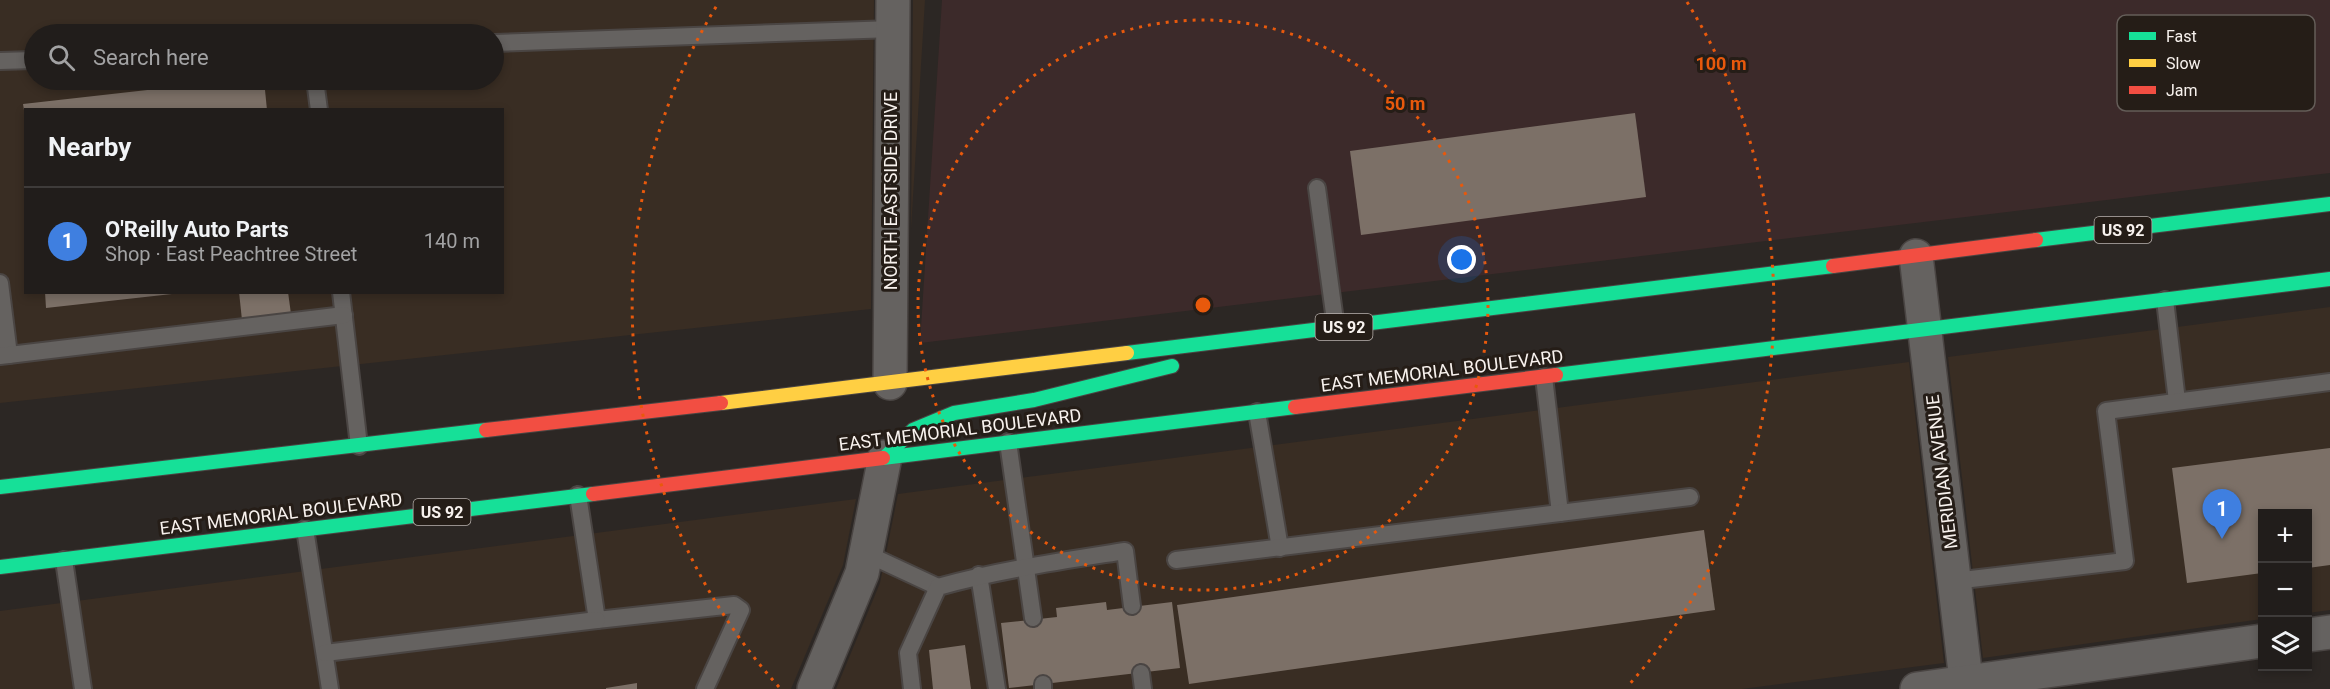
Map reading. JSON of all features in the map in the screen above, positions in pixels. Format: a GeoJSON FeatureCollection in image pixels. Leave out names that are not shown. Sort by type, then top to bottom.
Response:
{"type":"FeatureCollection","features":[{"type":"Feature","properties":{"kind":"main road","name":"US 92"},"geometry":{"type":"LineString","coordinates":[[0,487],[890,383],[2330,204]]}},
{"type":"Feature","properties":{"kind":"main road","name":"US 92"},"geometry":{"type":"LineString","coordinates":[[1925,330],[2330,279]]}},
{"type":"Feature","properties":{"kind":"main road"},"geometry":{"type":"LineString","coordinates":[[1204,358],[1317,330]]}},
{"type":"Feature","properties":{"kind":"main road","name":"EAST MEMORIAL BOULEVARD"},"geometry":{"type":"LineString","coordinates":[[0,567],[1925,330]]}},
{"type":"Feature","properties":{"kind":"main road"},"geometry":{"type":"LineString","coordinates":[[885,458],[913,430],[954,413],[1034,400],[1181,364]]}},
{"type":"Feature","properties":{"kind":"street","name":"NORTH EASTSIDE DRIVE"},"geometry":{"type":"LineString","coordinates":[[890,383],[893,15]]}},
{"type":"Feature","properties":{"kind":"street","name":"MERIDIAN AVENUE"},"geometry":{"type":"LineString","coordinates":[[1916,256],[1967,686]]}},
{"type":"Feature","properties":{"kind":"street"},"geometry":{"type":"LineString","coordinates":[[814,689],[862,573],[885,458]]}},
{"type":"Feature","properties":{"kind":"street"},"geometry":{"type":"LineString","coordinates":[[2312,634],[2330,632]]}},
{"type":"Feature","properties":{"kind":"street"},"geometry":{"type":"LineString","coordinates":[[1917,689],[1967,686],[2258,642]]}},
{"type":"Feature","properties":{"kind":"lane"},"geometry":{"type":"LineString","coordinates":[[504,43],[893,15]]}},
{"type":"Feature","properties":{"kind":"lane"},"geometry":{"type":"LineString","coordinates":[[0,61],[24,60]]}},
{"type":"Feature","properties":{"kind":"lane"},"geometry":{"type":"LineString","coordinates":[[316,90],[319,108]]}},
{"type":"Feature","properties":{"kind":"lane"},"geometry":{"type":"LineString","coordinates":[[1317,188],[1336,328]]}},
{"type":"Feature","properties":{"kind":"lane"},"geometry":{"type":"LineString","coordinates":[[0,283],[4,356],[344,315]]}},
{"type":"Feature","properties":{"kind":"lane"},"geometry":{"type":"LineString","coordinates":[[341,294],[359,446]]}},
{"type":"Feature","properties":{"kind":"lane"},"geometry":{"type":"LineString","coordinates":[[2165,300],[2177,401]]}},
{"type":"Feature","properties":{"kind":"lane"},"geometry":{"type":"LineString","coordinates":[[1544,376],[1560,513]]}},
{"type":"Feature","properties":{"kind":"lane"},"geometry":{"type":"LineString","coordinates":[[1954,581],[2125,561],[2106,411],[2330,382]]}},
{"type":"Feature","properties":{"kind":"lane"},"geometry":{"type":"LineString","coordinates":[[1257,412],[1280,548]]}},
{"type":"Feature","properties":{"kind":"lane"},"geometry":{"type":"LineString","coordinates":[[1008,442],[1033,618]]}},
{"type":"Feature","properties":{"kind":"lane"},"geometry":{"type":"LineString","coordinates":[[579,495],[597,620]]}},
{"type":"Feature","properties":{"kind":"lane"},"geometry":{"type":"LineString","coordinates":[[1176,560],[1690,497]]}},
{"type":"Feature","properties":{"kind":"lane"},"geometry":{"type":"LineString","coordinates":[[305,529],[330,689]]}},
{"type":"Feature","properties":{"kind":"lane"},"geometry":{"type":"LineString","coordinates":[[865,554],[938,587],[979,575],[1025,566],[1125,551],[1132,606]]}},
{"type":"Feature","properties":{"kind":"lane"},"geometry":{"type":"LineString","coordinates":[[64,560],[83,689]]}},
{"type":"Feature","properties":{"kind":"lane"},"geometry":{"type":"LineString","coordinates":[[979,575],[997,689]]}},
{"type":"Feature","properties":{"kind":"lane"},"geometry":{"type":"LineString","coordinates":[[912,689],[908,653],[938,587]]}},
{"type":"Feature","properties":{"kind":"lane"},"geometry":{"type":"LineString","coordinates":[[325,653],[734,605],[741,610],[705,689]]}},
{"type":"Feature","properties":{"kind":"shaded area"},"geometry":{"type":"Polygon","coordinates":[[[0,0],[874,0],[871,309],[0,403],[0,0]]]}},
{"type":"Feature","properties":{"kind":"shaded area"},"geometry":{"type":"Polygon","coordinates":[[[913,0],[925,0],[911,229],[913,0]]]}},
{"type":"Feature","properties":{"kind":"shaded area"},"geometry":{"type":"Polygon","coordinates":[[[942,0],[2330,0],[2330,173],[920,343],[942,0]]]}},
{"type":"Feature","properties":{"kind":"shaded area"},"geometry":{"type":"Polygon","coordinates":[[[2330,307],[2330,610],[2312,612],[2312,509],[2258,509],[2258,620],[1983,658],[1948,357],[2330,307]]]}},
{"type":"Feature","properties":{"kind":"shaded area"},"geometry":{"type":"Polygon","coordinates":[[[1909,362],[1944,663],[1742,689],[836,689],[880,583],[898,494],[1909,362]]]}},
{"type":"Feature","properties":{"kind":"shaded area"},"geometry":{"type":"Polygon","coordinates":[[[856,499],[843,565],[791,689],[0,689],[0,611],[856,499]]]}},
{"type":"Feature","properties":{"kind":"building"},"geometry":{"type":"Polygon","coordinates":[[[147,90],[265,90],[267,108],[24,108],[24,110],[23,104],[147,90]]]}},
{"type":"Feature","properties":{"kind":"building"},"geometry":{"type":"Polygon","coordinates":[[[1635,113],[1646,197],[1361,235],[1350,151],[1635,113]]]}},
{"type":"Feature","properties":{"kind":"building"},"geometry":{"type":"Polygon","coordinates":[[[45,294],[172,294],[46,308],[45,294]]]}},
{"type":"Feature","properties":{"kind":"building"},"geometry":{"type":"Polygon","coordinates":[[[239,294],[288,294],[291,314],[242,320],[239,294]]]}},
{"type":"Feature","properties":{"kind":"building"},"geometry":{"type":"Polygon","coordinates":[[[2330,448],[2330,565],[2312,567],[2312,509],[2258,509],[2258,574],[2187,583],[2172,468],[2330,448]]]}},
{"type":"Feature","properties":{"kind":"building"},"geometry":{"type":"Polygon","coordinates":[[[1704,530],[1715,610],[1189,684],[1177,605],[1704,530]]]}},
{"type":"Feature","properties":{"kind":"building"},"geometry":{"type":"Polygon","coordinates":[[[1106,602],[1107,610],[1172,602],[1180,668],[1009,688],[1001,623],[1057,617],[1056,608],[1106,602]]]}},
{"type":"Feature","properties":{"kind":"building"},"geometry":{"type":"Polygon","coordinates":[[[965,645],[971,689],[933,689],[929,650],[965,645]]]}},
{"type":"Feature","properties":{"kind":"building"},"geometry":{"type":"Polygon","coordinates":[[[637,683],[637,689],[606,689],[606,688],[637,683]]]}},
{"type":"Feature","properties":{"kind":"traffic: fast"},"geometry":{"type":"LineString","coordinates":[[2036,240],[2330,204]]}},
{"type":"Feature","properties":{"kind":"traffic: fast"},"geometry":{"type":"LineString","coordinates":[[1127,353],[1833,266]]}},
{"type":"Feature","properties":{"kind":"traffic: fast"},"geometry":{"type":"LineString","coordinates":[[1556,375],[2330,279]]}},
{"type":"Feature","properties":{"kind":"traffic: fast"},"geometry":{"type":"LineString","coordinates":[[885,457],[913,430],[954,413],[1034,400],[1172,366]]}},
{"type":"Feature","properties":{"kind":"traffic: fast"},"geometry":{"type":"LineString","coordinates":[[883,458],[1295,407]]}},
{"type":"Feature","properties":{"kind":"traffic: fast"},"geometry":{"type":"LineString","coordinates":[[0,487],[486,430]]}},
{"type":"Feature","properties":{"kind":"traffic: fast"},"geometry":{"type":"LineString","coordinates":[[0,567],[593,494]]}},
{"type":"Feature","properties":{"kind":"traffic: slow"},"geometry":{"type":"LineString","coordinates":[[721,403],[1127,353]]}},
{"type":"Feature","properties":{"kind":"traffic: jam"},"geometry":{"type":"LineString","coordinates":[[1833,266],[2036,240]]}},
{"type":"Feature","properties":{"kind":"traffic: jam"},"geometry":{"type":"LineString","coordinates":[[1295,407],[1556,375]]}},
{"type":"Feature","properties":{"kind":"traffic: jam"},"geometry":{"type":"LineString","coordinates":[[486,430],[721,403]]}},
{"type":"Feature","properties":{"kind":"traffic: jam"},"geometry":{"type":"LineString","coordinates":[[593,494],[883,458]]}},
{"type":"Feature","properties":{"kind":"place","name":"O'Reilly Auto Parts"},"geometry":{"type":"Point","coordinates":[2222,539]}}]}
